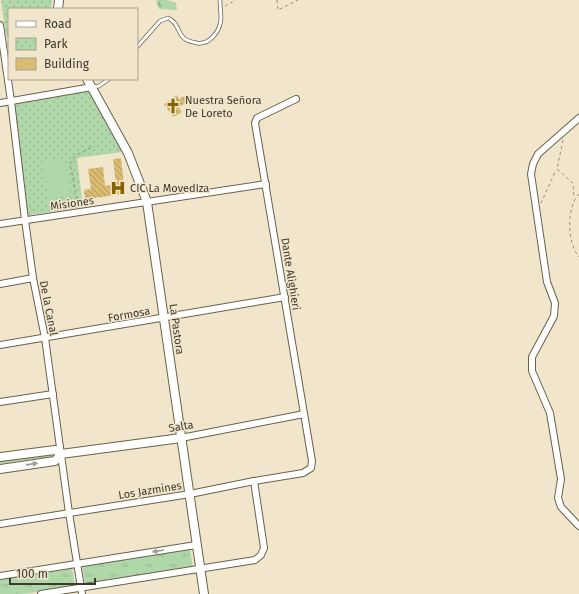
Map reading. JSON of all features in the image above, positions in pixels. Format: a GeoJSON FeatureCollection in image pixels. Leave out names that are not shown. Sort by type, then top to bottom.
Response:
{"type":"FeatureCollection","features":[{"type":"Feature","properties":{"kind":"street","name":"De la Canal"},"geometry":{"type":"LineString","coordinates":[[0,25],[33,278],[45,338],[69,513],[82,591]]}},
{"type":"Feature","properties":{"kind":"street","name":"La Pastora"},"geometry":{"type":"LineString","coordinates":[[88,80],[128,153],[147,202],[204,594]]}},
{"type":"Feature","properties":{"kind":"street"},"geometry":{"type":"LineString","coordinates":[[0,103],[92,87]]}},
{"type":"Feature","properties":{"kind":"street","name":"Dante Alighieri"},"geometry":{"type":"LineString","coordinates":[[296,99],[257,118],[255,124],[312,461],[311,468],[303,473]]}},
{"type":"Feature","properties":{"kind":"street"},"geometry":{"type":"LineString","coordinates":[[579,118],[538,154],[533,164],[531,174],[547,282],[555,303],[554,316],[532,357],[532,371],[550,413],[561,479],[558,498],[561,507],[579,526]]}},
{"type":"Feature","properties":{"kind":"street","name":"Misiones"},"geometry":{"type":"LineString","coordinates":[[0,224],[266,184]]}},
{"type":"Feature","properties":{"kind":"street"},"geometry":{"type":"LineString","coordinates":[[0,284],[33,278]]}},
{"type":"Feature","properties":{"kind":"street","name":"Formosa"},"geometry":{"type":"LineString","coordinates":[[0,345],[285,297]]}},
{"type":"Feature","properties":{"kind":"street"},"geometry":{"type":"LineString","coordinates":[[0,402],[53,394]]}},
{"type":"Feature","properties":{"kind":"street","name":"Salta"},"geometry":{"type":"LineString","coordinates":[[0,457],[55,450],[61,454],[181,438],[304,414]]}},
{"type":"Feature","properties":{"kind":"street","name":"Salta"},"geometry":{"type":"LineString","coordinates":[[0,469],[55,461],[61,454]]}},
{"type":"Feature","properties":{"kind":"street","name":"Los Jazmines"},"geometry":{"type":"LineString","coordinates":[[0,524],[190,494],[303,473]]}},
{"type":"Feature","properties":{"kind":"street"},"geometry":{"type":"LineString","coordinates":[[41,594],[82,591],[200,568],[255,560],[262,555],[264,548],[254,481]]}},
{"type":"Feature","properties":{"kind":"street"},"geometry":{"type":"LineString","coordinates":[[0,576],[196,544]]}},
{"type":"Feature","properties":{"kind":"lane"},"geometry":{"type":"LineString","coordinates":[[138,46],[160,21],[168,18],[176,24],[181,36],[189,42],[202,44],[208,42],[218,30],[221,20],[220,0]]}},
{"type":"Feature","properties":{"kind":"lane"},"geometry":{"type":"LineString","coordinates":[[92,87],[99,86],[108,80]]}},
{"type":"Feature","properties":{"kind":"path"},"geometry":{"type":"LineString","coordinates":[[220,8],[236,0]]}},
{"type":"Feature","properties":{"kind":"path"},"geometry":{"type":"LineString","coordinates":[[277,0],[278,10],[298,0]]}},
{"type":"Feature","properties":{"kind":"path"},"geometry":{"type":"LineString","coordinates":[[537,213],[557,169],[565,130]]}},
{"type":"Feature","properties":{"kind":"path"},"geometry":{"type":"LineString","coordinates":[[79,212],[70,163],[75,156],[94,146]]}},
{"type":"Feature","properties":{"kind":"path"},"geometry":{"type":"LineString","coordinates":[[557,169],[573,182],[574,198],[569,227],[574,250],[579,257]]}},
{"type":"Feature","properties":{"kind":"path"},"geometry":{"type":"LineString","coordinates":[[574,198],[579,194]]}},
{"type":"Feature","properties":{"kind":"green space"},"geometry":{"type":"Polygon","coordinates":[[[1,0],[52,0],[51,8],[8,8],[8,36],[6,36],[1,0]]]}},
{"type":"Feature","properties":{"kind":"green space"},"geometry":{"type":"Polygon","coordinates":[[[156,0],[167,0],[176,3],[177,10],[159,9],[156,0]]]}},
{"type":"Feature","properties":{"kind":"green space"},"geometry":{"type":"Polygon","coordinates":[[[90,89],[122,152],[77,158],[83,207],[28,215],[12,103],[90,89]]]}},
{"type":"Feature","properties":{"kind":"green space"},"geometry":{"type":"Polygon","coordinates":[[[63,158],[67,174],[69,196],[49,199],[45,182],[47,181],[43,165],[45,165],[44,160],[63,158]]]}},
{"type":"Feature","properties":{"kind":"green space"},"geometry":{"type":"Polygon","coordinates":[[[55,452],[56,456],[0,464],[0,460],[55,452]]]}},
{"type":"Feature","properties":{"kind":"green space"},"geometry":{"type":"Polygon","coordinates":[[[190,548],[193,567],[85,584],[82,565],[190,548]]]}},
{"type":"Feature","properties":{"kind":"green space"},"geometry":{"type":"Polygon","coordinates":[[[72,567],[75,586],[24,594],[0,594],[0,579],[72,567]]]}},
{"type":"Feature","properties":{"kind":"building","name":"Nuestra Señora De Loreto"},"geometry":{"type":"Polygon","coordinates":[[[177,95],[179,99],[184,96],[189,101],[179,107],[182,112],[173,117],[164,104],[177,95]]]}},
{"type":"Feature","properties":{"kind":"building","name":"CIC La Movediza"},"geometry":{"type":"Polygon","coordinates":[[[121,158],[125,194],[85,199],[84,190],[91,189],[88,169],[103,167],[105,186],[116,184],[113,159],[121,158]]]}},
{"type":"Feature","properties":{"kind":"place","name":"Nuestra Señora De Loreto"},"geometry":{"type":"Point","coordinates":[173,106]}},
{"type":"Feature","properties":{"kind":"place","name":"CIC La Movediza"},"geometry":{"type":"Point","coordinates":[118,188]}}]}
